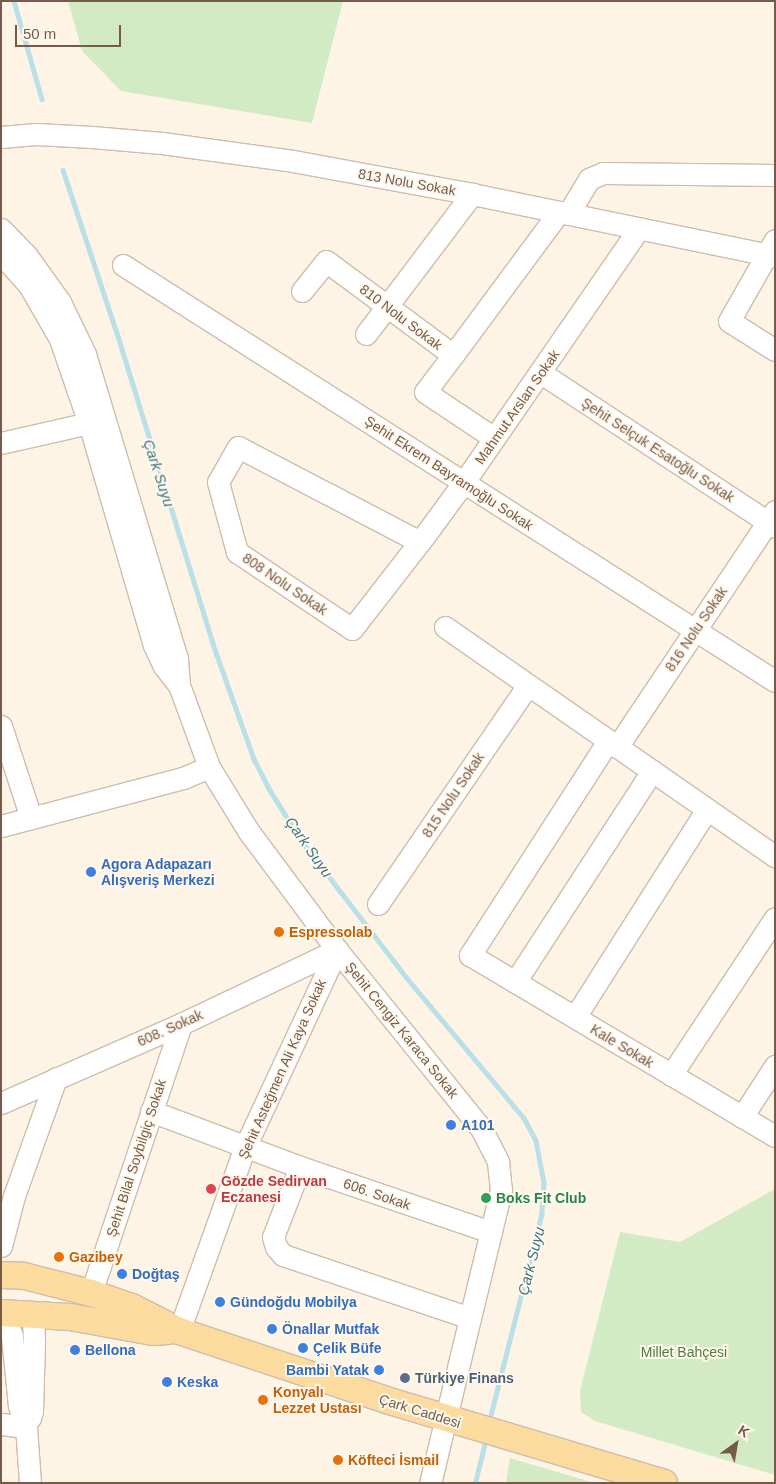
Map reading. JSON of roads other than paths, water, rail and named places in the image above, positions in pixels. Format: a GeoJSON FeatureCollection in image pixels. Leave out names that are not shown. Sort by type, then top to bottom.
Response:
{"type":"FeatureCollection","features":[{"type":"Feature","properties":{"kind":"main road","name":"Çark Caddesi"},"geometry":{"type":"LineString","coordinates":[[13,1275],[91,1293],[132,1308],[179,1331],[452,1421],[664,1483]]}},
{"type":"Feature","properties":{"kind":"main road"},"geometry":{"type":"LineString","coordinates":[[13,1275],[33,1294],[32,1314]]}},
{"type":"Feature","properties":{"kind":"main road","name":"Çark Caddesi"},"geometry":{"type":"LineString","coordinates":[[2,1312],[70,1317],[153,1332],[179,1331]]}},
{"type":"Feature","properties":{"kind":"street"},"geometry":{"type":"LineString","coordinates":[[1,123],[36,134]]}},
{"type":"Feature","properties":{"kind":"street"},"geometry":{"type":"LineString","coordinates":[[1,138],[36,134]]}},
{"type":"Feature","properties":{"kind":"street","name":"813 Nolu Sokak"},"geometry":{"type":"LineString","coordinates":[[36,134],[171,144],[293,161],[472,194],[639,228],[772,250]]}},
{"type":"Feature","properties":{"kind":"street"},"geometry":{"type":"LineString","coordinates":[[453,355],[589,179],[603,173],[775,175]]}},
{"type":"Feature","properties":{"kind":"street"},"geometry":{"type":"LineString","coordinates":[[366,334],[472,194]]}},
{"type":"Feature","properties":{"kind":"street","name":"Mahmut Arslan Sokak"},"geometry":{"type":"LineString","coordinates":[[352,630],[464,482],[541,373],[639,228]]}},
{"type":"Feature","properties":{"kind":"street"},"geometry":{"type":"LineString","coordinates":[[1,229],[27,256],[60,302],[85,354],[177,658],[179,685]]}},
{"type":"Feature","properties":{"kind":"street"},"geometry":{"type":"LineString","coordinates":[[772,250],[728,321],[775,350]]}},
{"type":"Feature","properties":{"kind":"street"},"geometry":{"type":"LineString","coordinates":[[1,254],[29,285],[60,339],[89,423],[154,645],[164,666],[179,685]]}},
{"type":"Feature","properties":{"kind":"street","name":"810 Nolu Sokak"},"geometry":{"type":"LineString","coordinates":[[302,291],[326,261],[453,355],[426,392],[494,438]]}},
{"type":"Feature","properties":{"kind":"street","name":"Şehit Ekrem Bayramoğlu Sokak"},"geometry":{"type":"LineString","coordinates":[[123,265],[775,681]]}},
{"type":"Feature","properties":{"kind":"street","name":"Şehit Selçuk Esatoğlu Sokak"},"geometry":{"type":"LineString","coordinates":[[541,373],[772,520]]}},
{"type":"Feature","properties":{"kind":"street"},"geometry":{"type":"LineString","coordinates":[[1,443],[89,423]]}},
{"type":"Feature","properties":{"kind":"street","name":"808 Nolu Sokak"},"geometry":{"type":"LineString","coordinates":[[352,630],[236,552],[218,482],[238,447],[420,542]]}},
{"type":"Feature","properties":{"kind":"street","name":"816 Nolu Sokak"},"geometry":{"type":"LineString","coordinates":[[470,955],[613,744],[772,520]]}},
{"type":"Feature","properties":{"kind":"street"},"geometry":{"type":"LineString","coordinates":[[445,627],[775,856]]}},
{"type":"Feature","properties":{"kind":"street","name":"Şehit Cengiz Karaca Sokak"},"geometry":{"type":"LineString","coordinates":[[179,685],[209,767],[249,832],[337,950],[482,1130],[498,1162],[501,1190],[470,1318],[452,1421],[430,1483]]}},
{"type":"Feature","properties":{"kind":"street","name":"815 Nolu Sokak"},"geometry":{"type":"LineString","coordinates":[[378,904],[528,685]]}},
{"type":"Feature","properties":{"kind":"street"},"geometry":{"type":"LineString","coordinates":[[1,726],[31,818]]}},
{"type":"Feature","properties":{"kind":"street"},"geometry":{"type":"LineString","coordinates":[[1,826],[183,778],[209,767]]}},
{"type":"Feature","properties":{"kind":"street"},"geometry":{"type":"LineString","coordinates":[[515,982],[652,771]]}},
{"type":"Feature","properties":{"kind":"street"},"geometry":{"type":"LineString","coordinates":[[575,1017],[707,809]]}},
{"type":"Feature","properties":{"kind":"street"},"geometry":{"type":"LineString","coordinates":[[671,1075],[775,918]]}},
{"type":"Feature","properties":{"kind":"street","name":"608. Sokak"},"geometry":{"type":"LineString","coordinates":[[1,1103],[181,1024],[337,950]]}},
{"type":"Feature","properties":{"kind":"street","name":"Şehit Asteğmen Ali Kaya Sokak"},"geometry":{"type":"LineString","coordinates":[[179,1331],[245,1147],[337,950]]}},
{"type":"Feature","properties":{"kind":"street","name":"Kale Sokak"},"geometry":{"type":"LineString","coordinates":[[470,955],[775,1136]]}},
{"type":"Feature","properties":{"kind":"street","name":"Şehit Bilal Soybilgiç Sokak"},"geometry":{"type":"LineString","coordinates":[[91,1293],[181,1024]]}},
{"type":"Feature","properties":{"kind":"street"},"geometry":{"type":"LineString","coordinates":[[742,1117],[775,1066]]}},
{"type":"Feature","properties":{"kind":"street"},"geometry":{"type":"LineString","coordinates":[[1,1246],[14,1196],[56,1078]]}},
{"type":"Feature","properties":{"kind":"street","name":"606. Sokak"},"geometry":{"type":"LineString","coordinates":[[151,1112],[300,1168],[491,1232]]}},
{"type":"Feature","properties":{"kind":"street"},"geometry":{"type":"LineString","coordinates":[[300,1168],[274,1237],[276,1247],[283,1255],[470,1318]]}},
{"type":"Feature","properties":{"kind":"street"},"geometry":{"type":"LineString","coordinates":[[2,1312],[12,1336],[19,1406],[26,1428],[30,1483]]}},
{"type":"Feature","properties":{"kind":"street"},"geometry":{"type":"LineString","coordinates":[[26,1428],[32,1412],[32,1314]]}},
{"type":"Feature","properties":{"kind":"street"},"geometry":{"type":"LineString","coordinates":[[1,1424],[26,1428]]}},
{"type":"Feature","properties":{"kind":"waterway","name":"Çark Suyu"},"geometry":{"type":"LineString","coordinates":[[14,1],[42,99]]}},
{"type":"Feature","properties":{"kind":"waterway","name":"Çark Suyu"},"geometry":{"type":"LineString","coordinates":[[63,170],[117,333],[213,644],[254,759],[268,787],[301,840],[406,977],[524,1118],[536,1141],[544,1183],[542,1214],[489,1423]]}},
{"type":"Feature","properties":{"kind":"waterway","name":"Çark Suyu"},"geometry":{"type":"LineString","coordinates":[[475,1483],[486,1438]]}},
{"type":"Feature","properties":{"kind":"place","name":"Agora Adapazarı Alışveriş Merkezi"},"geometry":{"type":"Point","coordinates":[91,872]}},
{"type":"Feature","properties":{"kind":"place","name":"Espressolab"},"geometry":{"type":"Point","coordinates":[279,932]}},
{"type":"Feature","properties":{"kind":"place","name":"A101"},"geometry":{"type":"Point","coordinates":[451,1125]}},
{"type":"Feature","properties":{"kind":"place","name":"Gözde Sedirvan Eczanesi"},"geometry":{"type":"Point","coordinates":[211,1189]}},
{"type":"Feature","properties":{"kind":"place","name":"Boks Fit Club"},"geometry":{"type":"Point","coordinates":[486,1198]}},
{"type":"Feature","properties":{"kind":"place","name":"Gazibey"},"geometry":{"type":"Point","coordinates":[59,1257]}},
{"type":"Feature","properties":{"kind":"place","name":"Doğtaş"},"geometry":{"type":"Point","coordinates":[122,1274]}},
{"type":"Feature","properties":{"kind":"place","name":"Gündoğdu Mobilya"},"geometry":{"type":"Point","coordinates":[220,1302]}},
{"type":"Feature","properties":{"kind":"place","name":"Önallar Mutfak"},"geometry":{"type":"Point","coordinates":[272,1329]}},
{"type":"Feature","properties":{"kind":"place","name":"Çelik Büfe"},"geometry":{"type":"Point","coordinates":[303,1348]}},
{"type":"Feature","properties":{"kind":"place","name":"Bellona"},"geometry":{"type":"Point","coordinates":[75,1350]}},
{"type":"Feature","properties":{"kind":"place","name":"Bambi Yatak"},"geometry":{"type":"Point","coordinates":[379,1370]}},
{"type":"Feature","properties":{"kind":"place","name":"Türkiye Finans"},"geometry":{"type":"Point","coordinates":[405,1378]}},
{"type":"Feature","properties":{"kind":"place","name":"Keska"},"geometry":{"type":"Point","coordinates":[167,1382]}},
{"type":"Feature","properties":{"kind":"place","name":"Konyalı Lezzet Ustası"},"geometry":{"type":"Point","coordinates":[263,1400]}},
{"type":"Feature","properties":{"kind":"place","name":"Köfteci İsmail"},"geometry":{"type":"Point","coordinates":[338,1460]}},
{"type":"Feature","properties":{"kind":"park label","name":"Millet Bahçesi"},"geometry":{"type":"Point","coordinates":[684,1352]}}]}
